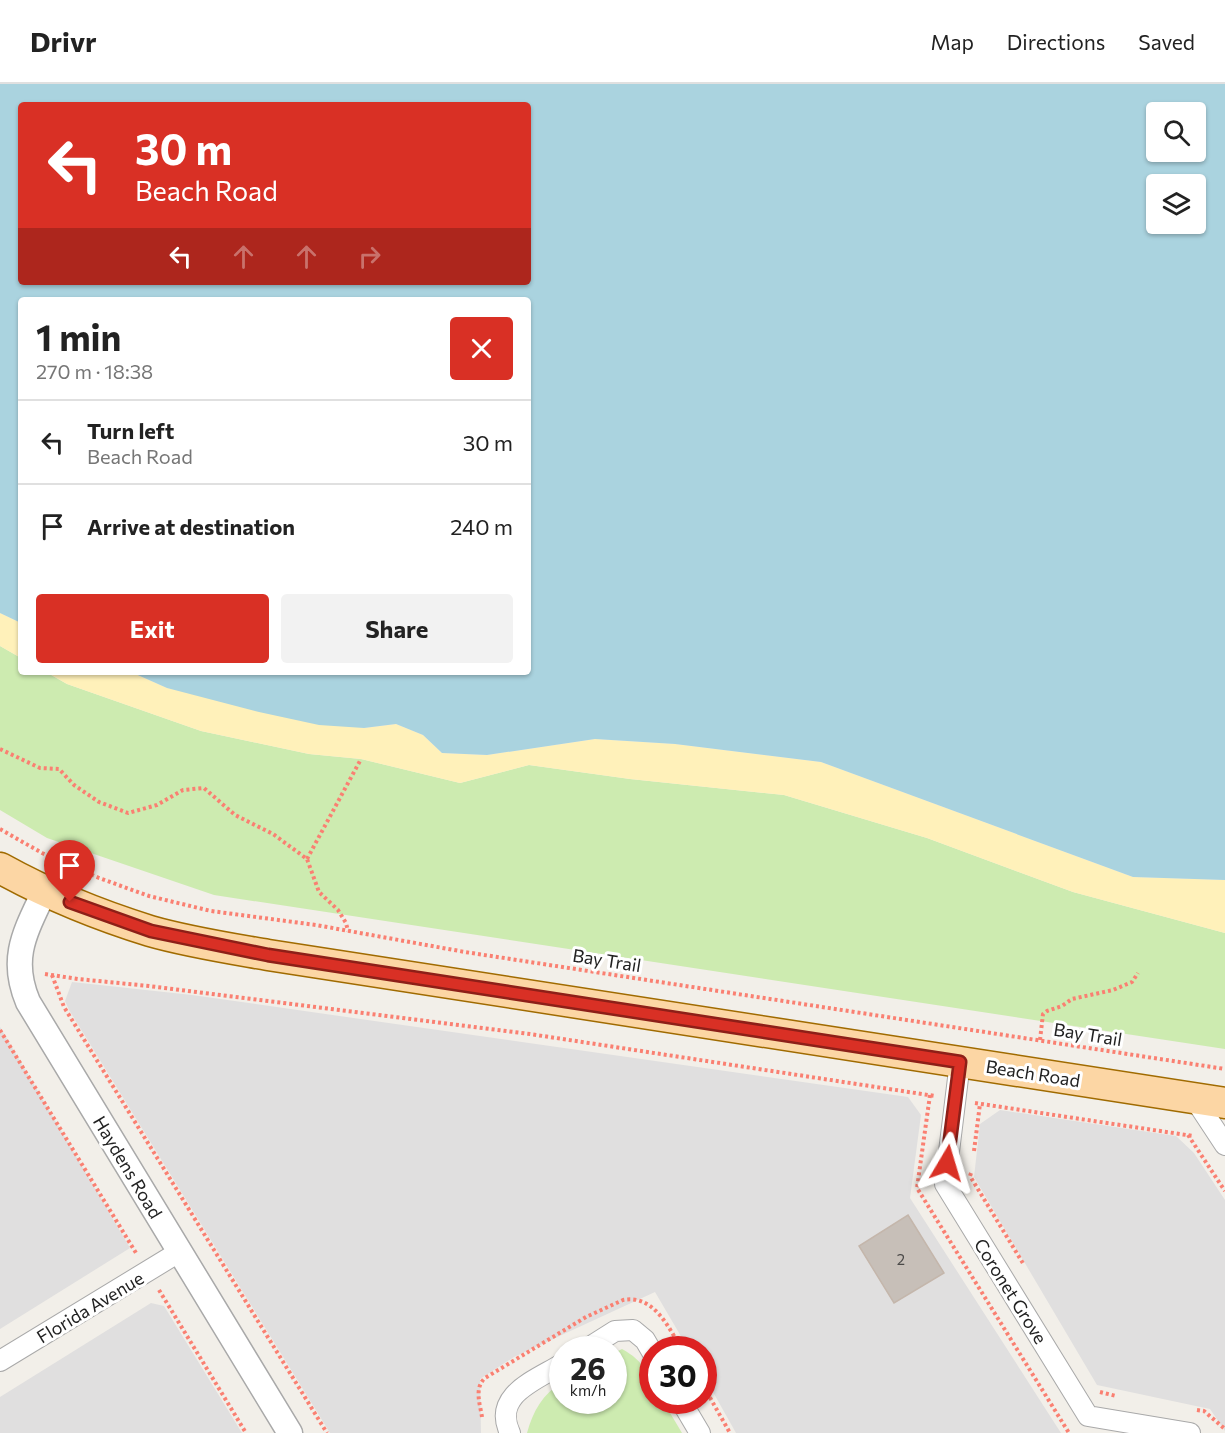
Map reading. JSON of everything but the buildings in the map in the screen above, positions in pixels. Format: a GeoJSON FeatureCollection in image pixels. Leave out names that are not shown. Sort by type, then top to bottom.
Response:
{"type":"FeatureCollection","features":[{"type":"Feature","properties":{"kind":"main road","name":"Beach Road"},"geometry":{"type":"LineString","coordinates":[[0,868],[45,890],[151,931],[258,953],[1225,1103]]}},
{"type":"Feature","properties":{"kind":"street","name":"Haydens Road"},"geometry":{"type":"LineString","coordinates":[[45,890],[19,954],[18,969],[24,992],[33,1012],[290,1433]]}},
{"type":"Feature","properties":{"kind":"street","name":"Coronet Grove"},"geometry":{"type":"LineString","coordinates":[[960,1062],[945,1184],[1088,1416],[1190,1433]]}},
{"type":"Feature","properties":{"kind":"street"},"geometry":{"type":"LineString","coordinates":[[1194,1098],[1223,1143]]}},
{"type":"Feature","properties":{"kind":"street","name":"Florida Avenue"},"geometry":{"type":"LineString","coordinates":[[0,1361],[179,1252]]}},
{"type":"Feature","properties":{"kind":"street"},"geometry":{"type":"LineString","coordinates":[[607,1336],[615,1331],[633,1330],[640,1336]]}},
{"type":"Feature","properties":{"kind":"street"},"geometry":{"type":"LineString","coordinates":[[510,1433],[505,1422],[507,1406],[513,1395],[549,1372]]}},
{"type":"Feature","properties":{"kind":"street"},"geometry":{"type":"LineString","coordinates":[[689,1414],[700,1433]]}},
{"type":"Feature","properties":{"kind":"path"},"geometry":{"type":"LineString","coordinates":[[0,749],[40,768],[59,769],[74,785],[99,802],[128,813],[156,805],[183,790],[204,789],[235,815],[273,834],[307,859],[319,892],[338,910],[348,931]]}},
{"type":"Feature","properties":{"kind":"path"},"geometry":{"type":"LineString","coordinates":[[307,859],[362,759]]}},
{"type":"Feature","properties":{"kind":"path","name":"Bay Trail"},"geometry":{"type":"LineString","coordinates":[[0,830],[67,865],[133,891],[174,903],[227,914],[316,925],[500,957],[1225,1069]]}},
{"type":"Feature","properties":{"kind":"path"},"geometry":{"type":"LineString","coordinates":[[18,969],[530,1034],[1188,1135],[1223,1143]]}},
{"type":"Feature","properties":{"kind":"path"},"geometry":{"type":"LineString","coordinates":[[1040,1040],[1043,1014],[1047,1011],[1062,1006],[1072,999],[1113,990],[1132,982],[1138,974]]}},
{"type":"Feature","properties":{"kind":"path"},"geometry":{"type":"LineString","coordinates":[[52,975],[64,1007],[327,1433]]}},
{"type":"Feature","properties":{"kind":"path"},"geometry":{"type":"LineString","coordinates":[[0,1030],[246,1433]]}},
{"type":"Feature","properties":{"kind":"path"},"geometry":{"type":"LineString","coordinates":[[973,1155],[981,1104]]}},
{"type":"Feature","properties":{"kind":"path"},"geometry":{"type":"LineString","coordinates":[[1188,1135],[1225,1191]]}},
{"type":"Feature","properties":{"kind":"path"},"geometry":{"type":"LineString","coordinates":[[972,1166],[970,1176],[1029,1274]]}},
{"type":"Feature","properties":{"kind":"path"},"geometry":{"type":"LineString","coordinates":[[1095,1383],[1101,1393],[1124,1397]]}},
{"type":"Feature","properties":{"kind":"path"},"geometry":{"type":"LineString","coordinates":[[717,1410],[730,1433]]}},
{"type":"Feature","properties":{"kind":"path"},"geometry":{"type":"LineString","coordinates":[[1192,1410],[1204,1411],[1225,1429]]}},
{"type":"Feature","properties":{"kind":"shaded area"},"geometry":{"type":"Polygon","coordinates":[[[72,982],[192,995],[908,1097],[921,1115],[910,1198],[1061,1433],[736,1433],[717,1399],[717,1336],[681,1336],[655,1292],[560,1336],[549,1336],[549,1341],[514,1357],[480,1379],[481,1433],[330,1433],[65,1001],[72,982]]]}},
{"type":"Feature","properties":{"kind":"shaded area"},"geometry":{"type":"Polygon","coordinates":[[[0,1027],[130,1248],[0,1329],[0,1027]]]}},
{"type":"Feature","properties":{"kind":"shaded area"},"geometry":{"type":"Polygon","coordinates":[[[1000,1110],[1176,1136],[1194,1153],[1225,1200],[1225,1431],[1210,1409],[1097,1385],[974,1177],[980,1124],[1000,1110]]]}},
{"type":"Feature","properties":{"kind":"shaded area"},"geometry":{"type":"Polygon","coordinates":[[[151,1303],[164,1306],[242,1433],[0,1433],[0,1397],[151,1303]]]}},
{"type":"Feature","properties":{"kind":"green space"},"geometry":{"type":"Polygon","coordinates":[[[0,646],[18,656],[18,675],[51,675],[67,684],[201,731],[309,754],[361,759],[460,783],[529,765],[630,779],[784,795],[927,838],[1073,892],[1225,933],[1225,1049],[214,895],[47,838],[0,810],[0,646]]]}},
{"type":"Feature","properties":{"kind":"green space"},"geometry":{"type":"Polygon","coordinates":[[[627,1352],[639,1362],[639,1414],[671,1414],[682,1433],[527,1433],[532,1417],[549,1392],[549,1414],[627,1414],[627,1352]]]}},
{"type":"Feature","properties":{"kind":"sand"},"geometry":{"type":"Polygon","coordinates":[[[0,613],[18,622],[18,656],[0,646],[0,613]]]}},
{"type":"Feature","properties":{"kind":"sand"},"geometry":{"type":"Polygon","coordinates":[[[51,675],[138,675],[167,688],[364,728],[396,724],[423,735],[442,753],[487,755],[595,739],[675,744],[821,762],[1133,877],[1225,880],[1225,933],[1073,892],[927,838],[784,795],[630,779],[529,765],[460,783],[361,759],[309,754],[201,731],[67,684],[51,675]]]}},
{"type":"Feature","properties":{"kind":"water"},"geometry":{"type":"Polygon","coordinates":[[[0,84],[1225,84],[1225,880],[1133,877],[821,762],[675,744],[595,739],[487,755],[442,753],[423,735],[396,724],[364,728],[319,725],[167,688],[138,675],[531,675],[531,297],[18,297],[18,622],[0,613],[0,84]]]}},
{"type":"Feature","properties":{"kind":"route"},"geometry":{"type":"LineString","coordinates":[[70,902],[151,931],[181,939],[268,955],[960,1062],[947,1163]]}}]}
